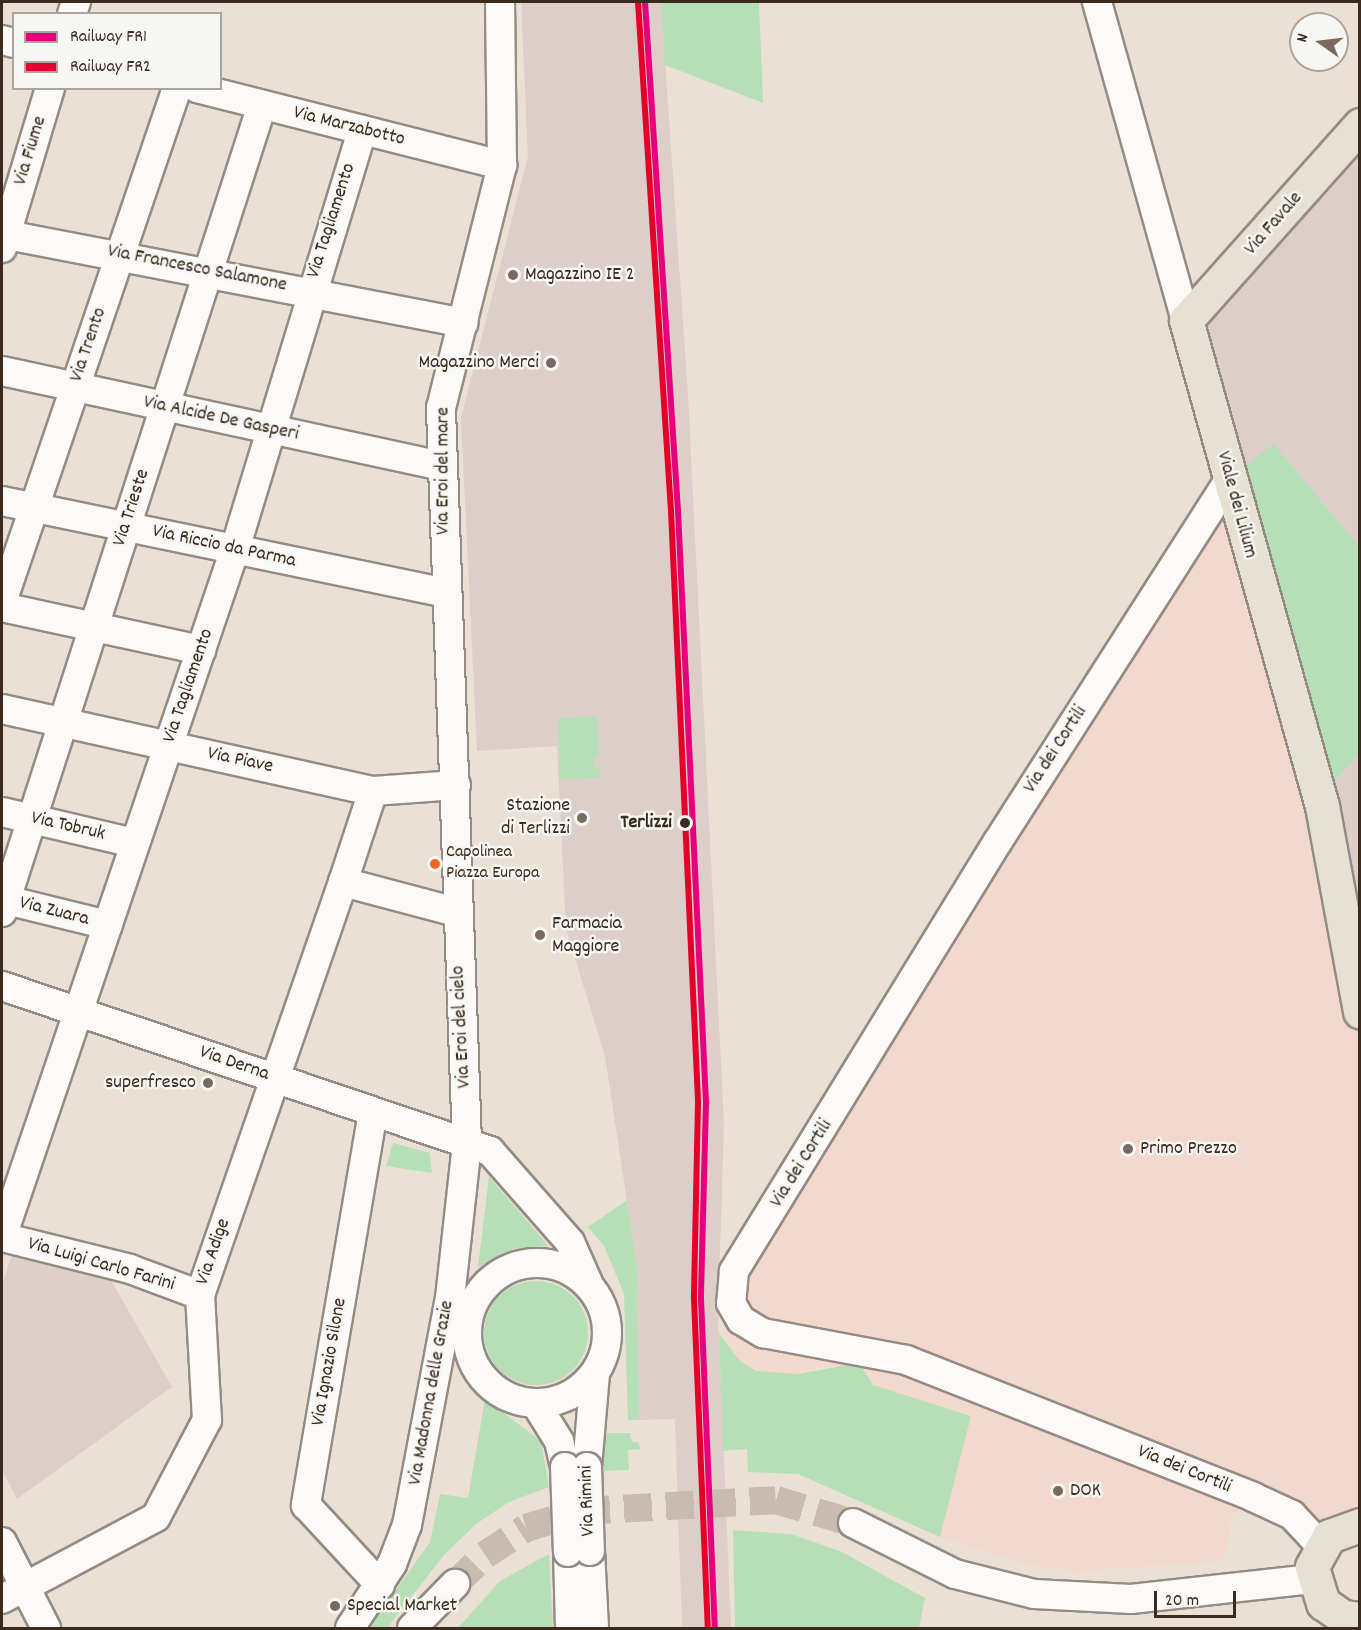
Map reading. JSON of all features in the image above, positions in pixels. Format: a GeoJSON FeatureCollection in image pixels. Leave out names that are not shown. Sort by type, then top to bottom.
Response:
{"type":"FeatureCollection","features":[{"type":"Feature","properties":{"kind":"main road","name":"Via Favale"},"geometry":{"type":"LineString","coordinates":[[1186,320],[1359,125]]}},
{"type":"Feature","properties":{"kind":"main road","name":"Viale dei Lilium"},"geometry":{"type":"LineString","coordinates":[[1186,320],[1228,480],[1322,806],[1359,1012]]}},
{"type":"Feature","properties":{"kind":"main road"},"geometry":{"type":"LineString","coordinates":[[1357,1622],[1323,1603],[1312,1579],[1320,1545],[1339,1529],[1359,1525]]}},
{"type":"Feature","properties":{"kind":"street","name":"Via Eroi del mare"},"geometry":{"type":"LineString","coordinates":[[456,785],[440,466],[441,408],[502,165],[500,2]]}},
{"type":"Feature","properties":{"kind":"street","name":"Viale dei Lilium"},"geometry":{"type":"LineString","coordinates":[[1097,2],[1186,320]]}},
{"type":"Feature","properties":{"kind":"street","name":"Via Fiume"},"geometry":{"type":"LineString","coordinates":[[3,239],[49,90]]}},
{"type":"Feature","properties":{"kind":"street","name":"Via Trento"},"geometry":{"type":"LineString","coordinates":[[2,602],[176,90]]}},
{"type":"Feature","properties":{"kind":"street","name":"Via Marzabotto"},"geometry":{"type":"LineString","coordinates":[[205,90],[502,165]]}},
{"type":"Feature","properties":{"kind":"street","name":"Via Trieste"},"geometry":{"type":"LineString","coordinates":[[3,903],[262,105]]}},
{"type":"Feature","properties":{"kind":"street","name":"Via Tagliamento"},"geometry":{"type":"LineString","coordinates":[[2,1237],[13,1168],[79,1011],[235,549],[310,290],[362,130]]}},
{"type":"Feature","properties":{"kind":"street","name":"Via Francesco Salamone"},"geometry":{"type":"LineString","coordinates":[[3,239],[120,254],[310,290],[463,323]]}},
{"type":"Feature","properties":{"kind":"street","name":"Via Alcide De Gasperi"},"geometry":{"type":"LineString","coordinates":[[2,371],[440,466]]}},
{"type":"Feature","properties":{"kind":"street","name":"Via dei Cortili"},"geometry":{"type":"LineString","coordinates":[[1228,480],[998,841],[734,1271],[731,1303],[741,1320],[763,1333],[906,1360],[1252,1497],[1292,1515],[1320,1545]]}},
{"type":"Feature","properties":{"kind":"street","name":"Via Riccio da Parma"},"geometry":{"type":"LineString","coordinates":[[2,501],[447,593]]}},
{"type":"Feature","properties":{"kind":"street"},"geometry":{"type":"LineString","coordinates":[[2,608],[201,650]]}},
{"type":"Feature","properties":{"kind":"street","name":"Via Piave"},"geometry":{"type":"LineString","coordinates":[[2,709],[373,791],[456,785]]}},
{"type":"Feature","properties":{"kind":"street","name":"Via Eroi del cielo"},"geometry":{"type":"LineString","coordinates":[[456,785],[456,912],[467,1143]]}},
{"type":"Feature","properties":{"kind":"street","name":"Via Adige"},"geometry":{"type":"LineString","coordinates":[[13,1593],[156,1517],[207,1420],[200,1294],[373,791]]}},
{"type":"Feature","properties":{"kind":"street","name":"Via Tobruk"},"geometry":{"type":"LineString","coordinates":[[2,812],[134,843]]}},
{"type":"Feature","properties":{"kind":"street"},"geometry":{"type":"LineString","coordinates":[[343,882],[456,912]]}},
{"type":"Feature","properties":{"kind":"street","name":"Via Zuara"},"geometry":{"type":"LineString","coordinates":[[3,903],[108,925]]}},
{"type":"Feature","properties":{"kind":"street","name":"Via Derna"},"geometry":{"type":"LineString","coordinates":[[2,986],[467,1143]]}},
{"type":"Feature","properties":{"kind":"street","name":"Via Ignazio Silone"},"geometry":{"type":"LineString","coordinates":[[373,1112],[306,1505],[380,1586]]}},
{"type":"Feature","properties":{"kind":"street"},"geometry":{"type":"LineString","coordinates":[[467,1143],[497,1158],[570,1242],[589,1285],[608,1328],[605,1352],[595,1374],[572,1395],[536,1404],[504,1396],[486,1382],[469,1353],[467,1331],[476,1299],[507,1269],[550,1264],[589,1285]]}},
{"type":"Feature","properties":{"kind":"street","name":"Via Madonna delle Grazie"},"geometry":{"type":"LineString","coordinates":[[350,1629],[380,1586],[407,1526],[450,1298],[467,1143]]}},
{"type":"Feature","properties":{"kind":"street","name":"Via Luigi Carlo Farini"},"geometry":{"type":"LineString","coordinates":[[2,1237],[130,1269],[200,1294]]}},
{"type":"Feature","properties":{"kind":"street"},"geometry":{"type":"LineString","coordinates":[[450,1298],[467,1331]]}},
{"type":"Feature","properties":{"kind":"street","name":"Via Rimini"},"geometry":{"type":"LineString","coordinates":[[570,1629],[579,1552],[576,1467],[595,1374]]}},
{"type":"Feature","properties":{"kind":"street","name":"Via Rimini"},"geometry":{"type":"LineString","coordinates":[[536,1404],[576,1467]]}},
{"type":"Feature","properties":{"kind":"street"},"geometry":{"type":"LineString","coordinates":[[853,1523],[944,1570],[1034,1594],[1131,1599],[1312,1579]]}},
{"type":"Feature","properties":{"kind":"street"},"geometry":{"type":"LineString","coordinates":[[2,1542],[13,1593],[46,1629]]}},
{"type":"Feature","properties":{"kind":"street","name":"Via Rimini"},"geometry":{"type":"LineString","coordinates":[[579,1552],[594,1629]]}},
{"type":"Feature","properties":{"kind":"street"},"geometry":{"type":"LineString","coordinates":[[412,1629],[455,1584],[439,1629]]}},
{"type":"Feature","properties":{"kind":"shaded area"},"geometry":{"type":"Polygon","coordinates":[[[521,2],[661,2],[688,395],[724,1124],[718,1312],[731,1628],[682,1628],[675,1419],[639,1420],[637,1267],[605,1056],[566,929],[557,746],[477,751],[461,418],[528,156],[521,2]]]}},
{"type":"Feature","properties":{"kind":"shaded area"},"geometry":{"type":"Polygon","coordinates":[[[1359,125],[1359,1012],[1186,320],[1359,125]]]}},
{"type":"Feature","properties":{"kind":"shaded area"},"geometry":{"type":"Polygon","coordinates":[[[1229,480],[1359,1012],[1359,1525],[1329,1536],[1253,1497],[1226,1522],[1231,1532],[1223,1561],[1078,1571],[1028,1565],[940,1537],[970,1416],[872,1385],[832,1364],[798,1374],[756,1371],[739,1360],[721,1333],[731,1303],[1229,480]]]}},
{"type":"Feature","properties":{"kind":"shaded area"},"geometry":{"type":"Polygon","coordinates":[[[13,1251],[108,1275],[172,1387],[17,1499],[2,1470],[2,1286],[13,1251]]]}},
{"type":"Feature","properties":{"kind":"green space"},"geometry":{"type":"Polygon","coordinates":[[[661,2],[759,2],[763,103],[665,65],[661,2]]]}},
{"type":"Feature","properties":{"kind":"green space"},"geometry":{"type":"Polygon","coordinates":[[[1274,444],[1359,547],[1359,754],[1333,783],[1245,466],[1274,444]]]}},
{"type":"Feature","properties":{"kind":"green space"},"geometry":{"type":"Polygon","coordinates":[[[597,716],[599,758],[593,758],[594,767],[599,768],[600,778],[560,780],[558,718],[597,716]]]}},
{"type":"Feature","properties":{"kind":"green space"},"geometry":{"type":"Polygon","coordinates":[[[393,1143],[430,1153],[432,1173],[386,1166],[393,1143]]]}},
{"type":"Feature","properties":{"kind":"green space"},"geometry":{"type":"Polygon","coordinates":[[[489,1177],[548,1246],[513,1249],[478,1267],[489,1177]]]}},
{"type":"Feature","properties":{"kind":"green space"},"geometry":{"type":"Polygon","coordinates":[[[627,1200],[637,1267],[639,1420],[628,1420],[624,1294],[604,1246],[588,1227],[627,1200]]]}},
{"type":"Feature","properties":{"kind":"green space"},"geometry":{"type":"Polygon","coordinates":[[[536,1281],[556,1285],[573,1296],[584,1313],[588,1333],[584,1353],[573,1370],[556,1381],[536,1385],[516,1381],[499,1370],[488,1353],[484,1333],[488,1313],[499,1296],[516,1285],[536,1281]]]}},
{"type":"Feature","properties":{"kind":"green space"},"geometry":{"type":"Polygon","coordinates":[[[719,1333],[739,1360],[756,1371],[798,1374],[859,1363],[873,1385],[971,1416],[940,1537],[798,1474],[748,1472],[747,1449],[723,1451],[719,1333]]]}},
{"type":"Feature","properties":{"kind":"green space"},"geometry":{"type":"Polygon","coordinates":[[[485,1399],[541,1441],[549,1487],[509,1502],[476,1524],[444,1555],[387,1628],[369,1628],[430,1542],[440,1494],[468,1498],[485,1399]]]}},
{"type":"Feature","properties":{"kind":"green space"},"geometry":{"type":"Polygon","coordinates":[[[604,1433],[630,1433],[632,1442],[638,1442],[641,1449],[628,1450],[629,1470],[604,1471],[604,1433]]]}},
{"type":"Feature","properties":{"kind":"green space"},"geometry":{"type":"Polygon","coordinates":[[[733,1530],[791,1534],[842,1552],[925,1598],[919,1628],[735,1628],[733,1530]]]}},
{"type":"Feature","properties":{"kind":"green space"},"geometry":{"type":"Polygon","coordinates":[[[549,1554],[553,1628],[458,1628],[500,1581],[549,1554]]]}},
{"type":"Feature","properties":{"kind":"tunnel"},"geometry":{"type":"LineString","coordinates":[[455,1584],[485,1555],[526,1528],[582,1511],[776,1500],[853,1523]]}},
{"type":"Feature","properties":{"kind":"rail line","name":"FR2"},"geometry":{"type":"LineString","coordinates":[[638,2],[671,511],[698,1102],[694,1299],[708,1628]]}},
{"type":"Feature","properties":{"kind":"rail line","name":"FR1"},"geometry":{"type":"LineString","coordinates":[[645,2],[678,511],[706,1102],[701,1299],[715,1628]]}},
{"type":"Feature","properties":{"kind":"place","name":"Magazzino IE 2"},"geometry":{"type":"Point","coordinates":[513,275]}},
{"type":"Feature","properties":{"kind":"place","name":"Magazzino Merci"},"geometry":{"type":"Point","coordinates":[551,363]}},
{"type":"Feature","properties":{"kind":"place","name":"Stazione di Terlizzi"},"geometry":{"type":"Point","coordinates":[582,818]}},
{"type":"Feature","properties":{"kind":"place","name":"Terlizzi"},"geometry":{"type":"Point","coordinates":[685,823]}},
{"type":"Feature","properties":{"kind":"place","name":"Capolinea Piazza Europa"},"geometry":{"type":"Point","coordinates":[435,864]}},
{"type":"Feature","properties":{"kind":"place","name":"Farmacia Maggiore"},"geometry":{"type":"Point","coordinates":[540,935]}},
{"type":"Feature","properties":{"kind":"place","name":"superfresco"},"geometry":{"type":"Point","coordinates":[208,1083]}},
{"type":"Feature","properties":{"kind":"place","name":"Primo Prezzo"},"geometry":{"type":"Point","coordinates":[1128,1149]}},
{"type":"Feature","properties":{"kind":"place","name":"DOK"},"geometry":{"type":"Point","coordinates":[1058,1491]}},
{"type":"Feature","properties":{"kind":"place","name":"Special Market"},"geometry":{"type":"Point","coordinates":[335,1606]}}]}
